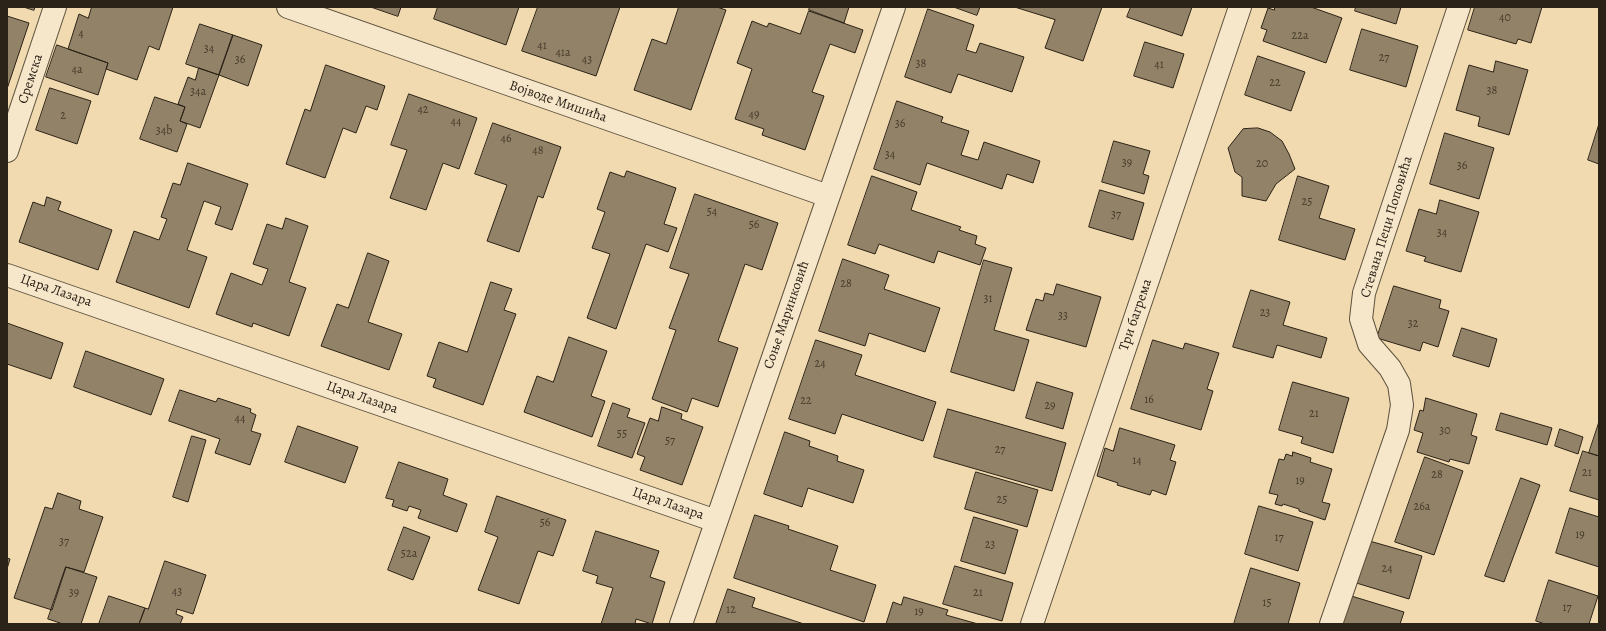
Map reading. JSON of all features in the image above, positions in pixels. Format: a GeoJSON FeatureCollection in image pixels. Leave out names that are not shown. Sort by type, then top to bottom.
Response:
{"type":"FeatureCollection","features":[{"type":"Feature","properties":{"kind":"street","name":"Сремска"},"geometry":{"type":"LineString","coordinates":[[7,151],[55,7]]}},
{"type":"Feature","properties":{"kind":"street","name":"Војводе Мишића"},"geometry":{"type":"LineString","coordinates":[[288,7],[828,196]]}},
{"type":"Feature","properties":{"kind":"street","name":"Соње Маринковић"},"geometry":{"type":"LineString","coordinates":[[681,624],[894,7]]}},
{"type":"Feature","properties":{"kind":"street","name":"Три багрема"},"geometry":{"type":"LineString","coordinates":[[1032,624],[1240,7]]}},
{"type":"Feature","properties":{"kind":"street","name":"Стевана Пеци Поповића"},"geometry":{"type":"LineString","coordinates":[[1331,624],[1398,430],[1402,405],[1399,384],[1390,368],[1369,344],[1361,319],[1364,293],[1459,7]]}},
{"type":"Feature","properties":{"kind":"street","name":"Цара Лазара"},"geometry":{"type":"LineString","coordinates":[[7,275],[716,521]]}},
{"type":"Feature","properties":{"kind":"building"},"geometry":{"type":"Polygon","coordinates":[[[24,7],[35,7],[34,10],[24,7]]]}},
{"type":"Feature","properties":{"kind":"building"},"geometry":{"type":"Polygon","coordinates":[[[92,7],[173,7],[159,50],[149,46],[137,80],[106,69],[108,63],[68,49],[79,14],[88,18],[92,7]]]}},
{"type":"Feature","properties":{"kind":"building"},"geometry":{"type":"Polygon","coordinates":[[[371,7],[401,7],[398,16],[371,7]]]}},
{"type":"Feature","properties":{"kind":"building"},"geometry":{"type":"Polygon","coordinates":[[[438,7],[519,7],[506,45],[434,19],[438,7]]]}},
{"type":"Feature","properties":{"kind":"building"},"geometry":{"type":"Polygon","coordinates":[[[538,7],[620,7],[596,76],[522,51],[538,7]]]}},
{"type":"Feature","properties":{"kind":"building"},"geometry":{"type":"Polygon","coordinates":[[[679,7],[717,7],[726,10],[691,110],[634,90],[652,39],[666,44],[679,7]]]}},
{"type":"Feature","properties":{"kind":"building"},"geometry":{"type":"Polygon","coordinates":[[[810,7],[849,7],[844,23],[809,10],[810,7]]]}},
{"type":"Feature","properties":{"kind":"building"},"geometry":{"type":"Polygon","coordinates":[[[954,7],[980,7],[977,15],[954,7]]]}},
{"type":"Feature","properties":{"kind":"building"},"geometry":{"type":"Polygon","coordinates":[[[1015,7],[1102,7],[1083,61],[1045,48],[1055,20],[1015,7]]]}},
{"type":"Feature","properties":{"kind":"building"},"geometry":{"type":"Polygon","coordinates":[[[1131,7],[1192,7],[1182,36],[1127,17],[1131,7]]]}},
{"type":"Feature","properties":{"kind":"building"},"geometry":{"type":"Polygon","coordinates":[[[1275,7],[1311,7],[1342,18],[1326,63],[1263,41],[1267,30],[1261,28],[1268,8],[1274,10],[1275,7]]]}},
{"type":"Feature","properties":{"kind":"building"},"geometry":{"type":"Polygon","coordinates":[[[1356,7],[1401,7],[1396,24],[1355,11],[1356,7]]]}},
{"type":"Feature","properties":{"kind":"building"},"geometry":{"type":"Polygon","coordinates":[[[1475,7],[1542,7],[1531,43],[1518,39],[1516,44],[1468,30],[1475,7]]]}},
{"type":"Feature","properties":{"kind":"building"},"geometry":{"type":"Polygon","coordinates":[[[928,9],[974,25],[966,50],[976,53],[980,43],[1024,57],[1012,92],[958,74],[951,93],[905,77],[928,9]]]}},
{"type":"Feature","properties":{"kind":"building"},"geometry":{"type":"Polygon","coordinates":[[[809,11],[863,30],[855,53],[830,44],[812,92],[824,96],[805,150],[762,135],[764,129],[735,119],[752,69],[737,63],[752,21],[767,27],[769,23],[800,34],[809,11]]]}},
{"type":"Feature","properties":{"kind":"building"},"geometry":{"type":"Polygon","coordinates":[[[7,16],[29,23],[7,89],[7,16]]]}},
{"type":"Feature","properties":{"kind":"building"},"geometry":{"type":"Polygon","coordinates":[[[200,24],[233,35],[219,75],[186,64],[200,24]]]}},
{"type":"Feature","properties":{"kind":"building"},"geometry":{"type":"Polygon","coordinates":[[[1362,29],[1418,46],[1406,87],[1350,70],[1362,29]]]}},
{"type":"Feature","properties":{"kind":"building"},"geometry":{"type":"Polygon","coordinates":[[[233,35],[262,45],[248,86],[219,75],[233,35]]]}},
{"type":"Feature","properties":{"kind":"building"},"geometry":{"type":"Polygon","coordinates":[[[1145,42],[1184,54],[1173,88],[1134,76],[1145,42]]]}},
{"type":"Feature","properties":{"kind":"building"},"geometry":{"type":"Polygon","coordinates":[[[57,45],[108,63],[98,95],[46,77],[57,45]]]}},
{"type":"Feature","properties":{"kind":"building"},"geometry":{"type":"Polygon","coordinates":[[[1258,56],[1305,72],[1291,111],[1245,95],[1258,56]]]}},
{"type":"Feature","properties":{"kind":"building"},"geometry":{"type":"Polygon","coordinates":[[[1496,61],[1528,70],[1509,135],[1478,126],[1480,117],[1456,110],[1469,65],[1493,72],[1496,61]]]}},
{"type":"Feature","properties":{"kind":"building"},"geometry":{"type":"Polygon","coordinates":[[[326,65],[385,86],[377,110],[366,106],[356,133],[343,128],[325,178],[286,164],[305,109],[310,111],[326,65]]]}},
{"type":"Feature","properties":{"kind":"building"},"geometry":{"type":"Polygon","coordinates":[[[199,68],[219,75],[200,128],[180,121],[185,107],[178,104],[188,77],[195,80],[199,68]]]}},
{"type":"Feature","properties":{"kind":"building"},"geometry":{"type":"Polygon","coordinates":[[[50,88],[91,101],[77,144],[36,130],[50,88]]]}},
{"type":"Feature","properties":{"kind":"building"},"geometry":{"type":"Polygon","coordinates":[[[409,94],[477,118],[459,169],[443,163],[426,210],[390,198],[407,150],[391,145],[409,94]]]}},
{"type":"Feature","properties":{"kind":"building"},"geometry":{"type":"Polygon","coordinates":[[[155,97],[185,107],[180,121],[187,124],[177,152],[140,139],[155,97]]]}},
{"type":"Feature","properties":{"kind":"building"},"geometry":{"type":"Polygon","coordinates":[[[897,101],[943,117],[941,122],[969,131],[961,155],[978,160],[984,142],[1040,161],[1033,183],[1007,174],[1002,189],[927,163],[920,185],[874,169],[897,101]]]}},
{"type":"Feature","properties":{"kind":"building"},"geometry":{"type":"Polygon","coordinates":[[[493,123],[561,147],[543,198],[538,196],[519,252],[487,241],[507,185],[475,174],[493,123]]]}},
{"type":"Feature","properties":{"kind":"building"},"geometry":{"type":"Polygon","coordinates":[[[1599,124],[1599,164],[1588,160],[1599,124]]]}},
{"type":"Feature","properties":{"kind":"building"},"geometry":{"type":"Polygon","coordinates":[[[1258,128],[1270,132],[1282,141],[1295,169],[1276,184],[1266,201],[1242,196],[1242,177],[1235,172],[1228,148],[1243,129],[1258,128]]]}},
{"type":"Feature","properties":{"kind":"building"},"geometry":{"type":"Polygon","coordinates":[[[1445,133],[1494,148],[1479,199],[1430,184],[1445,133]]]}},
{"type":"Feature","properties":{"kind":"building"},"geometry":{"type":"Polygon","coordinates":[[[1114,141],[1150,151],[1143,174],[1149,176],[1144,194],[1102,182],[1114,141]]]}},
{"type":"Feature","properties":{"kind":"building"},"geometry":{"type":"Polygon","coordinates":[[[188,163],[248,184],[232,230],[215,224],[221,207],[204,201],[187,250],[207,257],[189,308],[116,282],[134,231],[159,240],[167,219],[161,217],[173,183],[180,185],[188,163]]]}},
{"type":"Feature","properties":{"kind":"building"},"geometry":{"type":"Polygon","coordinates":[[[627,171],[676,188],[664,224],[677,228],[668,252],[646,244],[616,329],[587,318],[610,254],[592,248],[605,212],[597,209],[610,172],[624,177],[627,171]]]}},
{"type":"Feature","properties":{"kind":"building"},"geometry":{"type":"Polygon","coordinates":[[[872,176],[917,192],[911,210],[961,227],[959,230],[977,236],[975,244],[986,248],[980,265],[938,251],[934,263],[879,244],[875,254],[848,245],[872,176]]]}},
{"type":"Feature","properties":{"kind":"building"},"geometry":{"type":"Polygon","coordinates":[[[1298,176],[1329,186],[1319,218],[1355,229],[1345,260],[1279,240],[1298,176]]]}},
{"type":"Feature","properties":{"kind":"building"},"geometry":{"type":"Polygon","coordinates":[[[1100,190],[1144,203],[1133,240],[1089,227],[1100,190]]]}},
{"type":"Feature","properties":{"kind":"building"},"geometry":{"type":"Polygon","coordinates":[[[695,194],[778,223],[762,270],[745,264],[718,341],[738,348],[718,407],[692,398],[687,412],[652,399],[676,330],[669,328],[689,274],[670,268],[695,194]]]}},
{"type":"Feature","properties":{"kind":"building"},"geometry":{"type":"Polygon","coordinates":[[[47,197],[61,202],[58,210],[112,230],[98,270],[19,242],[33,202],[44,206],[47,197]]]}},
{"type":"Feature","properties":{"kind":"building"},"geometry":{"type":"Polygon","coordinates":[[[1440,200],[1479,212],[1461,272],[1424,261],[1426,257],[1406,251],[1419,209],[1436,214],[1440,200]]]}},
{"type":"Feature","properties":{"kind":"building"},"geometry":{"type":"Polygon","coordinates":[[[286,218],[308,226],[289,282],[306,288],[289,336],[253,323],[252,327],[216,314],[231,273],[262,285],[268,269],[253,264],[267,224],[282,229],[286,218]]]}},
{"type":"Feature","properties":{"kind":"building"},"geometry":{"type":"Polygon","coordinates":[[[368,253],[389,261],[368,322],[402,334],[389,370],[321,346],[337,304],[348,308],[368,253]]]}},
{"type":"Feature","properties":{"kind":"building"},"geometry":{"type":"Polygon","coordinates":[[[843,259],[889,275],[884,289],[940,308],[925,352],[869,333],[865,346],[819,331],[843,259]]]}},
{"type":"Feature","properties":{"kind":"building"},"geometry":{"type":"Polygon","coordinates":[[[984,260],[1012,268],[994,330],[1029,340],[1014,391],[951,372],[984,260]]]}},
{"type":"Feature","properties":{"kind":"building"},"geometry":{"type":"Polygon","coordinates":[[[491,282],[512,289],[504,310],[516,314],[483,405],[433,387],[436,379],[427,376],[439,342],[467,352],[491,282]]]}},
{"type":"Feature","properties":{"kind":"building"},"geometry":{"type":"Polygon","coordinates":[[[1057,284],[1101,297],[1086,347],[1026,330],[1036,299],[1043,301],[1045,293],[1053,295],[1057,284]]]}},
{"type":"Feature","properties":{"kind":"building"},"geometry":{"type":"Polygon","coordinates":[[[1394,286],[1441,300],[1439,308],[1449,311],[1438,347],[1423,342],[1420,351],[1377,338],[1394,286]]]}},
{"type":"Feature","properties":{"kind":"building"},"geometry":{"type":"Polygon","coordinates":[[[1251,290],[1290,302],[1283,325],[1327,338],[1321,358],[1277,345],[1273,358],[1233,347],[1251,290]]]}},
{"type":"Feature","properties":{"kind":"building"},"geometry":{"type":"Polygon","coordinates":[[[7,323],[63,343],[51,379],[7,364],[7,323]]]}},
{"type":"Feature","properties":{"kind":"building"},"geometry":{"type":"Polygon","coordinates":[[[1462,328],[1497,339],[1489,367],[1453,356],[1462,328]]]}},
{"type":"Feature","properties":{"kind":"building"},"geometry":{"type":"Polygon","coordinates":[[[569,337],[607,351],[591,396],[605,401],[592,437],[524,412],[537,376],[553,382],[569,337]]]}},
{"type":"Feature","properties":{"kind":"building"},"geometry":{"type":"Polygon","coordinates":[[[816,340],[862,355],[855,375],[936,402],[923,441],[842,414],[835,434],[789,419],[816,340]]]}},
{"type":"Feature","properties":{"kind":"building"},"geometry":{"type":"Polygon","coordinates":[[[1153,340],[1183,349],[1185,343],[1219,353],[1207,389],[1213,391],[1201,430],[1131,409],[1153,340]]]}},
{"type":"Feature","properties":{"kind":"building"},"geometry":{"type":"Polygon","coordinates":[[[86,351],[164,379],[151,415],[74,387],[86,351]]]}},
{"type":"Feature","properties":{"kind":"building"},"geometry":{"type":"Polygon","coordinates":[[[1037,382],[1073,393],[1063,429],[1026,418],[1037,382]]]}},
{"type":"Feature","properties":{"kind":"building"},"geometry":{"type":"Polygon","coordinates":[[[1293,382],[1349,398],[1333,453],[1301,443],[1303,437],[1279,430],[1293,382]]]}},
{"type":"Feature","properties":{"kind":"building"},"geometry":{"type":"Polygon","coordinates":[[[180,390],[216,402],[218,398],[251,409],[250,412],[256,415],[251,431],[261,434],[250,465],[215,453],[220,439],[169,421],[180,390]]]}},
{"type":"Feature","properties":{"kind":"building"},"geometry":{"type":"Polygon","coordinates":[[[1426,398],[1477,414],[1471,435],[1477,437],[1469,464],[1450,459],[1449,462],[1417,452],[1423,433],[1414,430],[1420,410],[1423,411],[1426,398]]]}},
{"type":"Feature","properties":{"kind":"building"},"geometry":{"type":"Polygon","coordinates":[[[613,403],[630,409],[627,417],[645,423],[632,458],[598,446],[613,403]]]}},
{"type":"Feature","properties":{"kind":"building"},"geometry":{"type":"Polygon","coordinates":[[[662,407],[682,414],[681,419],[703,427],[682,485],[640,470],[645,457],[637,454],[650,418],[658,421],[662,407]]]}},
{"type":"Feature","properties":{"kind":"building"},"geometry":{"type":"Polygon","coordinates":[[[948,409],[1066,443],[1052,491],[934,457],[948,409]]]}},
{"type":"Feature","properties":{"kind":"building"},"geometry":{"type":"Polygon","coordinates":[[[1501,413],[1552,428],[1547,445],[1496,430],[1501,413]]]}},
{"type":"Feature","properties":{"kind":"building"},"geometry":{"type":"Polygon","coordinates":[[[1599,422],[1599,456],[1589,453],[1599,422]]]}},
{"type":"Feature","properties":{"kind":"building"},"geometry":{"type":"Polygon","coordinates":[[[298,426],[358,447],[345,483],[285,462],[298,426]]]}},
{"type":"Feature","properties":{"kind":"building"},"geometry":{"type":"Polygon","coordinates":[[[1120,428],[1175,445],[1170,460],[1176,462],[1166,495],[1152,490],[1150,495],[1117,485],[1118,483],[1097,476],[1105,448],[1113,451],[1120,428]]]}},
{"type":"Feature","properties":{"kind":"building"},"geometry":{"type":"Polygon","coordinates":[[[1560,429],[1583,437],[1578,454],[1555,446],[1560,429]]]}},
{"type":"Feature","properties":{"kind":"building"},"geometry":{"type":"Polygon","coordinates":[[[785,432],[810,441],[809,446],[838,456],[837,461],[864,470],[853,503],[808,488],[802,507],[764,494],[785,432]]]}},
{"type":"Feature","properties":{"kind":"building"},"geometry":{"type":"Polygon","coordinates":[[[192,436],[206,440],[188,502],[173,497],[192,436]]]}},
{"type":"Feature","properties":{"kind":"building"},"geometry":{"type":"Polygon","coordinates":[[[1583,451],[1599,456],[1599,500],[1570,491],[1583,451]]]}},
{"type":"Feature","properties":{"kind":"building"},"geometry":{"type":"Polygon","coordinates":[[[1293,452],[1311,458],[1310,462],[1332,469],[1322,502],[1330,504],[1325,520],[1299,511],[1299,509],[1283,504],[1282,506],[1275,504],[1278,495],[1269,493],[1279,459],[1284,460],[1286,454],[1292,456],[1293,452]]]}},
{"type":"Feature","properties":{"kind":"building"},"geometry":{"type":"Polygon","coordinates":[[[1425,457],[1463,471],[1434,555],[1395,542],[1425,457]]]}},
{"type":"Feature","properties":{"kind":"building"},"geometry":{"type":"Polygon","coordinates":[[[399,462],[448,479],[443,495],[467,504],[457,532],[418,518],[421,510],[409,506],[407,511],[392,506],[394,500],[386,498],[399,462]]]}},
{"type":"Feature","properties":{"kind":"building"},"geometry":{"type":"Polygon","coordinates":[[[976,472],[1038,490],[1027,527],[965,509],[976,472]]]}},
{"type":"Feature","properties":{"kind":"building"},"geometry":{"type":"Polygon","coordinates":[[[1521,478],[1540,485],[1504,582],[1485,576],[1521,478]]]}},
{"type":"Feature","properties":{"kind":"building"},"geometry":{"type":"Polygon","coordinates":[[[58,493],[81,501],[79,509],[103,517],[84,572],[66,567],[52,610],[14,598],[45,507],[52,509],[58,493]]]}},
{"type":"Feature","properties":{"kind":"building"},"geometry":{"type":"Polygon","coordinates":[[[497,496],[566,520],[553,556],[538,551],[519,604],[478,590],[498,537],[485,532],[497,496]]]}},
{"type":"Feature","properties":{"kind":"building"},"geometry":{"type":"Polygon","coordinates":[[[1259,506],[1313,522],[1298,571],[1245,554],[1259,506]]]}},
{"type":"Feature","properties":{"kind":"building"},"geometry":{"type":"Polygon","coordinates":[[[1570,508],[1599,517],[1599,567],[1556,553],[1570,508]]]}},
{"type":"Feature","properties":{"kind":"building"},"geometry":{"type":"Polygon","coordinates":[[[755,515],[789,526],[788,529],[838,546],[830,570],[876,585],[864,622],[734,578],[755,515]]]}},
{"type":"Feature","properties":{"kind":"building"},"geometry":{"type":"Polygon","coordinates":[[[974,517],[1018,530],[1005,574],[961,561],[974,517]]]}},
{"type":"Feature","properties":{"kind":"building"},"geometry":{"type":"Polygon","coordinates":[[[404,527],[430,537],[413,580],[388,570],[404,527]]]}},
{"type":"Feature","properties":{"kind":"building"},"geometry":{"type":"Polygon","coordinates":[[[596,531],[659,551],[650,577],[665,582],[652,624],[636,619],[635,624],[601,624],[613,588],[596,583],[598,576],[583,571],[596,531]]]}},
{"type":"Feature","properties":{"kind":"building"},"geometry":{"type":"Polygon","coordinates":[[[1366,540],[1422,556],[1409,599],[1353,582],[1366,540]]]}},
{"type":"Feature","properties":{"kind":"building"},"geometry":{"type":"Polygon","coordinates":[[[7,558],[10,559],[7,569],[7,558]]]}},
{"type":"Feature","properties":{"kind":"building"},"geometry":{"type":"Polygon","coordinates":[[[165,561],[206,575],[193,614],[177,609],[176,614],[183,617],[180,624],[139,624],[145,608],[148,609],[165,561]]]}},
{"type":"Feature","properties":{"kind":"building"},"geometry":{"type":"Polygon","coordinates":[[[955,566],[1013,583],[1002,621],[943,604],[955,566]]]}},
{"type":"Feature","properties":{"kind":"building"},"geometry":{"type":"Polygon","coordinates":[[[66,567],[97,577],[81,624],[63,624],[48,619],[66,567]]]}},
{"type":"Feature","properties":{"kind":"building"},"geometry":{"type":"Polygon","coordinates":[[[1251,568],[1300,583],[1288,624],[1234,624],[1251,568]]]}},
{"type":"Feature","properties":{"kind":"building"},"geometry":{"type":"Polygon","coordinates":[[[1549,580],[1598,596],[1589,624],[1545,624],[1536,621],[1549,580]]]}},
{"type":"Feature","properties":{"kind":"building"},"geometry":{"type":"Polygon","coordinates":[[[728,589],[755,598],[752,607],[804,624],[716,624],[728,589]]]}},
{"type":"Feature","properties":{"kind":"building"},"geometry":{"type":"Polygon","coordinates":[[[1348,595],[1404,612],[1400,624],[1339,624],[1348,595]]]}},
{"type":"Feature","properties":{"kind":"building"},"geometry":{"type":"Polygon","coordinates":[[[109,596],[145,608],[139,624],[99,624],[109,596]]]}},
{"type":"Feature","properties":{"kind":"building"},"geometry":{"type":"Polygon","coordinates":[[[904,597],[948,610],[946,615],[978,624],[886,624],[893,602],[901,605],[904,597]]]}}]}
